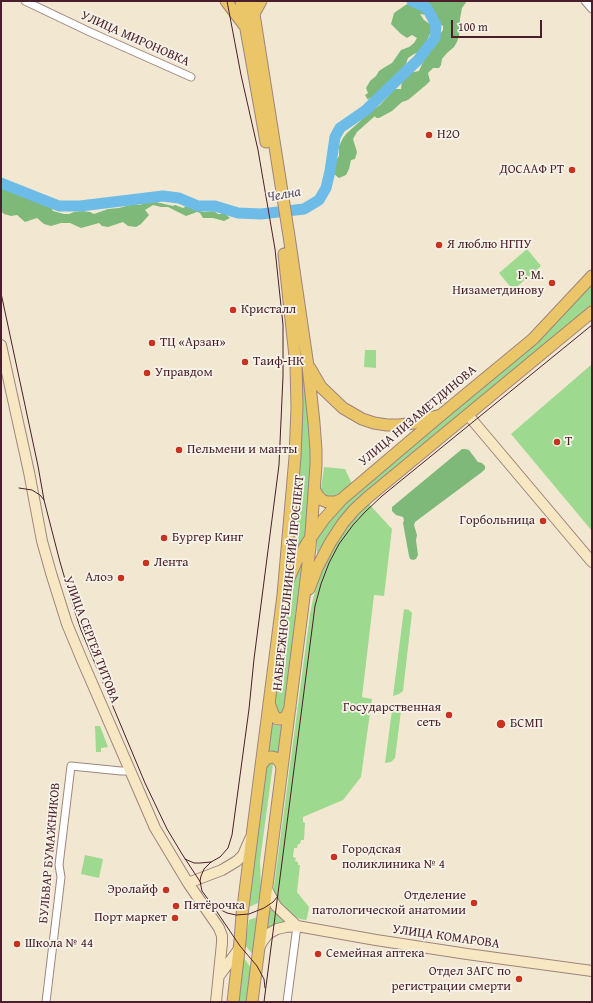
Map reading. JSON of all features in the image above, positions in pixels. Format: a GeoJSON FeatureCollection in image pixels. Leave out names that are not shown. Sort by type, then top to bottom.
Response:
{"type":"FeatureCollection","features":[{"type":"Feature","properties":{"kind":"main road"},"geometry":{"type":"LineString","coordinates":[[226,1],[247,30]]}},
{"type":"Feature","properties":{"kind":"main road","name":"НАБЕРЕЖНОЧЕЛНИНСКИЙ ПРОСПЕКТ"},"geometry":{"type":"LineString","coordinates":[[241,1],[274,169],[308,366],[316,450],[311,537],[252,1002]]}},
{"type":"Feature","properties":{"kind":"main road","name":"НАБЕРЕЖНОЧЕЛНИНСКИЙ ПРОСПЕКТ"},"geometry":{"type":"LineString","coordinates":[[251,1],[254,14],[274,169]]}},
{"type":"Feature","properties":{"kind":"main road"},"geometry":{"type":"LineString","coordinates":[[254,14],[261,1]]}},
{"type":"Feature","properties":{"kind":"main road","name":"НАБЕРЕЖНОЧЕЛНИНСКИЙ ПРОСПЕКТ"},"geometry":{"type":"LineString","coordinates":[[233,1002],[242,915],[283,594],[295,457],[297,407],[296,366],[286,237]]}},
{"type":"Feature","properties":{"kind":"main road","name":"УЛИЦА НИЗАМЕТДИНОВА"},"geometry":{"type":"LineString","coordinates":[[283,594],[296,562],[306,543],[324,518],[342,499],[441,414],[533,339],[592,276]]}},
{"type":"Feature","properties":{"kind":"main road"},"geometry":{"type":"LineString","coordinates":[[303,605],[330,543],[343,523],[354,510],[592,312]]}},
{"type":"Feature","properties":{"kind":"main road","name":"УЛИЦА СЕРГЕЯ ТИТОВА"},"geometry":{"type":"LineString","coordinates":[[1,345],[30,475],[42,541],[68,624],[154,828],[188,883],[219,928],[222,936],[216,1002]]}},
{"type":"Feature","properties":{"kind":"main road"},"geometry":{"type":"LineString","coordinates":[[308,366],[321,387],[343,408],[362,419],[374,423],[399,425],[414,423],[441,414]]}},
{"type":"Feature","properties":{"kind":"main road"},"geometry":{"type":"LineString","coordinates":[[468,416],[592,562]]}},
{"type":"Feature","properties":{"kind":"main road"},"geometry":{"type":"LineString","coordinates":[[314,489],[322,500],[327,502],[336,502],[342,499]]}},
{"type":"Feature","properties":{"kind":"main road"},"geometry":{"type":"LineString","coordinates":[[269,702],[273,714],[277,718],[281,719],[286,717],[290,707]]}},
{"type":"Feature","properties":{"kind":"main road"},"geometry":{"type":"LineString","coordinates":[[261,765],[267,758],[272,757],[276,758],[280,762],[282,768]]}},
{"type":"Feature","properties":{"kind":"main road"},"geometry":{"type":"LineString","coordinates":[[188,883],[222,870],[237,861],[243,855],[252,836]]}},
{"type":"Feature","properties":{"kind":"main road"},"geometry":{"type":"LineString","coordinates":[[267,889],[276,906],[297,926]]}},
{"type":"Feature","properties":{"kind":"main road","name":"УЛИЦА КОМАРОВА"},"geometry":{"type":"LineString","coordinates":[[260,946],[268,934],[277,929],[297,926],[467,954],[592,971]]}},
{"type":"Feature","properties":{"kind":"main road"},"geometry":{"type":"LineString","coordinates":[[218,977],[239,949]]}},
{"type":"Feature","properties":{"kind":"street","name":"УЛИЦА МИРОНОВКА"},"geometry":{"type":"LineString","coordinates":[[25,1],[191,77]]}},
{"type":"Feature","properties":{"kind":"street"},"geometry":{"type":"LineString","coordinates":[[585,1],[592,9]]}},
{"type":"Feature","properties":{"kind":"street","name":"БУЛЬВАР БУМАЖНИКОВ"},"geometry":{"type":"LineString","coordinates":[[46,1002],[62,875],[59,865],[71,766],[130,771]]}},
{"type":"Feature","properties":{"kind":"street"},"geometry":{"type":"LineString","coordinates":[[287,1002],[297,926]]}},
{"type":"Feature","properties":{"kind":"green space"},"geometry":{"type":"Polygon","coordinates":[[[420,1],[467,1],[462,8],[457,42],[442,59],[439,68],[433,68],[428,73],[430,81],[426,85],[392,111],[379,118],[376,118],[375,116],[357,132],[353,139],[357,152],[355,159],[351,160],[346,175],[339,178],[332,171],[339,156],[339,146],[343,138],[369,113],[380,105],[395,89],[401,89],[402,80],[409,73],[419,71],[427,53],[433,48],[443,30],[443,26],[436,18],[431,6],[427,2],[420,1]]]}},
{"type":"Feature","properties":{"kind":"green space"},"geometry":{"type":"Polygon","coordinates":[[[407,4],[412,6],[418,5],[426,9],[426,15],[420,14],[424,20],[431,25],[430,34],[423,48],[408,58],[406,64],[392,81],[375,97],[368,100],[365,95],[368,93],[366,88],[370,81],[379,71],[392,63],[401,50],[409,47],[417,38],[412,35],[407,38],[391,24],[394,13],[407,4]]]}},
{"type":"Feature","properties":{"kind":"green space"},"geometry":{"type":"Polygon","coordinates":[[[1,186],[27,198],[50,206],[53,211],[64,214],[83,211],[94,214],[108,209],[134,204],[140,205],[148,201],[173,206],[175,205],[183,208],[188,205],[196,210],[204,212],[214,211],[218,214],[224,213],[230,218],[224,221],[213,218],[203,218],[200,213],[197,212],[186,216],[168,207],[153,205],[145,210],[149,215],[136,227],[128,226],[123,222],[108,227],[102,226],[99,223],[81,228],[70,223],[61,223],[51,226],[44,224],[37,218],[25,222],[17,215],[11,216],[4,214],[1,211],[1,186]]]}},
{"type":"Feature","properties":{"kind":"green space"},"geometry":{"type":"Polygon","coordinates":[[[527,249],[541,266],[513,290],[499,273],[527,249]]]}},
{"type":"Feature","properties":{"kind":"green space"},"geometry":{"type":"Polygon","coordinates":[[[592,281],[592,304],[572,324],[360,496],[338,520],[317,555],[317,533],[328,519],[592,281]]]}},
{"type":"Feature","properties":{"kind":"green space"},"geometry":{"type":"Polygon","coordinates":[[[365,350],[376,350],[376,368],[364,367],[365,350]]]}},
{"type":"Feature","properties":{"kind":"green space"},"geometry":{"type":"Polygon","coordinates":[[[592,364],[592,531],[511,434],[592,364]]]}},
{"type":"Feature","properties":{"kind":"green space"},"geometry":{"type":"Polygon","coordinates":[[[302,378],[304,378],[312,461],[308,532],[289,569],[301,419],[302,378]]]}},
{"type":"Feature","properties":{"kind":"green space"},"geometry":{"type":"Polygon","coordinates":[[[462,449],[469,450],[478,462],[485,466],[485,469],[415,522],[414,525],[417,535],[416,540],[418,555],[416,559],[410,559],[403,517],[396,515],[392,511],[392,507],[462,449]]]}},
{"type":"Feature","properties":{"kind":"green space"},"geometry":{"type":"Polygon","coordinates":[[[324,467],[345,469],[352,484],[337,497],[330,499],[322,493],[321,489],[324,467]]]}},
{"type":"Feature","properties":{"kind":"green space"},"geometry":{"type":"Polygon","coordinates":[[[369,504],[392,529],[384,596],[374,595],[362,697],[372,699],[361,777],[343,800],[303,817],[303,822],[305,823],[304,840],[301,840],[297,848],[294,848],[293,857],[296,858],[295,861],[298,862],[298,865],[300,865],[297,892],[309,907],[306,920],[291,915],[273,894],[310,614],[319,578],[327,559],[338,540],[352,521],[369,504]]]}},
{"type":"Feature","properties":{"kind":"green space"},"geometry":{"type":"Polygon","coordinates":[[[305,552],[284,712],[279,714],[273,709],[289,599],[295,575],[305,552]]]}},
{"type":"Feature","properties":{"kind":"green space"},"geometry":{"type":"Polygon","coordinates":[[[404,609],[409,610],[412,613],[403,691],[393,696],[404,609]]]}},
{"type":"Feature","properties":{"kind":"green space"},"geometry":{"type":"Polygon","coordinates":[[[393,703],[398,706],[401,711],[395,758],[391,762],[385,763],[393,703]]]}},
{"type":"Feature","properties":{"kind":"green space"},"geometry":{"type":"Polygon","coordinates":[[[271,723],[278,726],[282,725],[278,756],[267,755],[271,723]]]}},
{"type":"Feature","properties":{"kind":"green space"},"geometry":{"type":"Polygon","coordinates":[[[95,726],[100,726],[108,747],[101,748],[101,752],[96,752],[95,726]]]}},
{"type":"Feature","properties":{"kind":"green space"},"geometry":{"type":"Polygon","coordinates":[[[266,762],[272,762],[273,764],[260,861],[261,891],[258,903],[247,908],[266,762]]]}},
{"type":"Feature","properties":{"kind":"green space"},"geometry":{"type":"Polygon","coordinates":[[[85,855],[103,859],[99,878],[81,874],[85,855]]]}},
{"type":"Feature","properties":{"kind":"green space"},"geometry":{"type":"Polygon","coordinates":[[[273,906],[287,921],[279,924],[267,932],[270,908],[273,906]]]}},
{"type":"Feature","properties":{"kind":"green space"},"geometry":{"type":"Polygon","coordinates":[[[260,916],[254,956],[245,945],[249,920],[260,916]]]}},
{"type":"Feature","properties":{"kind":"green space"},"geometry":{"type":"Polygon","coordinates":[[[244,958],[253,971],[249,1002],[238,1002],[244,958]]]}},
{"type":"Feature","properties":{"kind":"waterway","name":"Челна"},"geometry":{"type":"LineString","coordinates":[[1,183],[59,206],[80,206],[163,196],[179,198],[198,206],[215,206],[238,213],[261,214],[304,209],[319,200],[326,188],[335,137],[340,128],[366,110],[418,60],[435,38],[436,25],[427,8],[412,1]]}},
{"type":"Feature","properties":{"kind":"tram line"},"geometry":{"type":"LineString","coordinates":[[227,1],[241,75],[258,150],[275,249],[283,325],[283,376],[279,465],[232,835],[228,848],[220,857],[211,862],[204,869],[200,881],[202,891],[240,946],[257,966],[264,979],[265,988]]}},
{"type":"Feature","properties":{"kind":"tram line"},"geometry":{"type":"LineString","coordinates":[[1,293],[44,500],[60,562],[81,630],[145,783],[167,829],[201,883]]}},
{"type":"Feature","properties":{"kind":"tram line"},"geometry":{"type":"LineString","coordinates":[[264,1002],[315,606],[329,563],[339,544],[353,525],[382,496],[592,325]]}},
{"type":"Feature","properties":{"kind":"tram line"},"geometry":{"type":"LineString","coordinates":[[19,488],[32,490],[40,495],[44,500]]}},
{"type":"Feature","properties":{"kind":"tram line"},"geometry":{"type":"LineString","coordinates":[[185,859],[194,863],[211,862]]}},
{"type":"Feature","properties":{"kind":"tram line"},"geometry":{"type":"LineString","coordinates":[[215,907],[227,913],[236,915],[249,914],[264,908],[273,902],[278,896]]}},
{"type":"Feature","properties":{"kind":"place","name":"H2O"},"geometry":{"type":"Point","coordinates":[429,135]}},
{"type":"Feature","properties":{"kind":"place","name":"ДОСААФ РТ"},"geometry":{"type":"Point","coordinates":[572,170]}},
{"type":"Feature","properties":{"kind":"place","name":"Я люблю НГПУ"},"geometry":{"type":"Point","coordinates":[439,245]}},
{"type":"Feature","properties":{"kind":"place","name":"Р. М. Низаметдинову"},"geometry":{"type":"Point","coordinates":[552,283]}},
{"type":"Feature","properties":{"kind":"place","name":"Кристалл"},"geometry":{"type":"Point","coordinates":[233,310]}},
{"type":"Feature","properties":{"kind":"place","name":"ТЦ «Арзан»"},"geometry":{"type":"Point","coordinates":[152,343]}},
{"type":"Feature","properties":{"kind":"place","name":"Таиф-НК"},"geometry":{"type":"Point","coordinates":[245,362]}},
{"type":"Feature","properties":{"kind":"place","name":"Управдом"},"geometry":{"type":"Point","coordinates":[147,373]}},
{"type":"Feature","properties":{"kind":"place","name":"Т"},"geometry":{"type":"Point","coordinates":[557,442]}},
{"type":"Feature","properties":{"kind":"place","name":"Пельмени и манты"},"geometry":{"type":"Point","coordinates":[179,450]}},
{"type":"Feature","properties":{"kind":"place","name":"Горбольница"},"geometry":{"type":"Point","coordinates":[543,521]}},
{"type":"Feature","properties":{"kind":"place","name":"Бургер Кинг"},"geometry":{"type":"Point","coordinates":[164,538]}},
{"type":"Feature","properties":{"kind":"place","name":"Лента"},"geometry":{"type":"Point","coordinates":[146,563]}},
{"type":"Feature","properties":{"kind":"place","name":"Алоэ"},"geometry":{"type":"Point","coordinates":[121,578]}},
{"type":"Feature","properties":{"kind":"place","name":"Государственная сеть"},"geometry":{"type":"Point","coordinates":[449,715]}},
{"type":"Feature","properties":{"kind":"place","name":"БСМП"},"geometry":{"type":"Point","coordinates":[501,724]}},
{"type":"Feature","properties":{"kind":"place","name":"Городская поликлиника № 4"},"geometry":{"type":"Point","coordinates":[334,857]}},
{"type":"Feature","properties":{"kind":"place","name":"Эролайф"},"geometry":{"type":"Point","coordinates":[166,890]}},
{"type":"Feature","properties":{"kind":"place","name":"Отделение патологической анатомии"},"geometry":{"type":"Point","coordinates":[474,903]}},
{"type":"Feature","properties":{"kind":"place","name":"Пятёрочка"},"geometry":{"type":"Point","coordinates":[176,906]}},
{"type":"Feature","properties":{"kind":"place","name":"Порт маркет"},"geometry":{"type":"Point","coordinates":[175,918]}},
{"type":"Feature","properties":{"kind":"place","name":"Школа № 44"},"geometry":{"type":"Point","coordinates":[17,944]}},
{"type":"Feature","properties":{"kind":"place","name":"Семейная аптека"},"geometry":{"type":"Point","coordinates":[318,954]}},
{"type":"Feature","properties":{"kind":"place","name":"Отдел ЗАГС по регистрации смерти"},"geometry":{"type":"Point","coordinates":[519,979]}}]}
